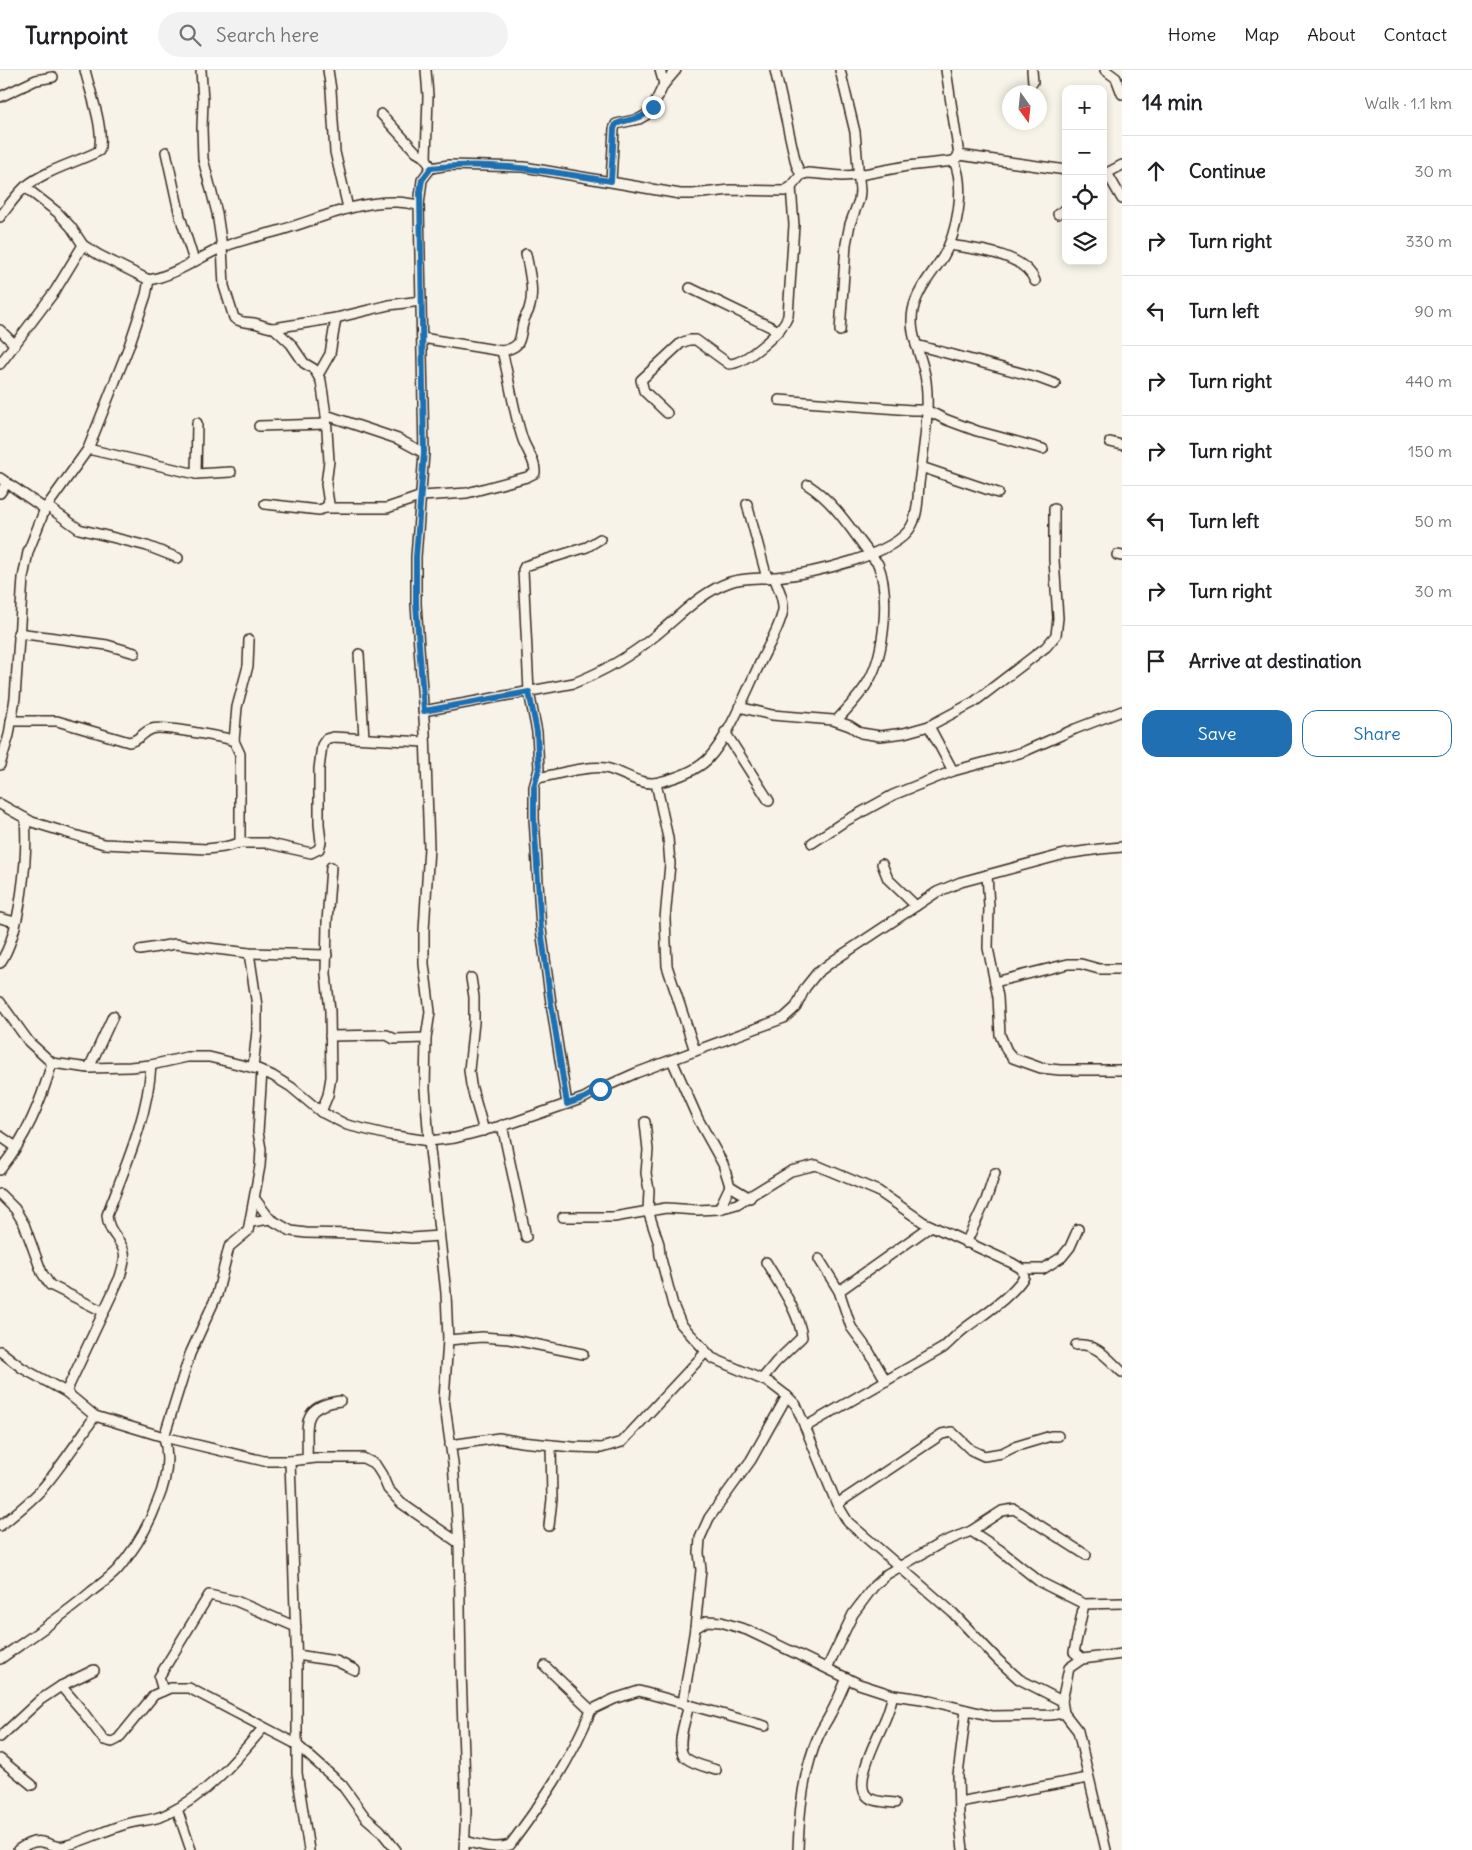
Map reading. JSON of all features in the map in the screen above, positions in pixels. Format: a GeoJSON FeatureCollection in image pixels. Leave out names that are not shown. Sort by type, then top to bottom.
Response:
{"type":"FeatureCollection","features":[{"type":"Feature","properties":{"kind":"street"},"geometry":{"type":"LineString","coordinates":[[0,218],[13,199],[25,187],[44,175],[99,151],[101,143],[98,122],[85,70]]}},
{"type":"Feature","properties":{"kind":"street"},"geometry":{"type":"LineString","coordinates":[[201,70],[203,159],[217,213],[222,248],[224,286],[234,318],[242,324],[258,324],[274,328],[336,318],[371,308],[421,301]]}},
{"type":"Feature","properties":{"kind":"street"},"geometry":{"type":"LineString","coordinates":[[328,70],[331,84],[335,152],[348,208]]}},
{"type":"Feature","properties":{"kind":"street"},"geometry":{"type":"LineString","coordinates":[[426,70],[428,96],[426,158],[431,168]]}},
{"type":"Feature","properties":{"kind":"street"},"geometry":{"type":"LineString","coordinates":[[660,70],[664,84]]}},
{"type":"Feature","properties":{"kind":"street"},"geometry":{"type":"LineString","coordinates":[[611,181],[614,129],[616,124],[639,119],[646,115],[653,107],[664,84],[676,70]]}},
{"type":"Feature","properties":{"kind":"street"},"geometry":{"type":"LineString","coordinates":[[775,70],[796,164],[801,175]]}},
{"type":"Feature","properties":{"kind":"street"},"geometry":{"type":"LineString","coordinates":[[840,70],[855,132],[859,175],[859,200],[850,224],[846,244],[840,331]]}},
{"type":"Feature","properties":{"kind":"street"},"geometry":{"type":"LineString","coordinates":[[424,711],[574,683],[596,674],[655,636],[676,617],[715,589],[732,581],[812,572],[845,564],[888,546],[903,537],[912,525],[916,508],[926,410],[926,379],[914,340],[913,312],[916,297],[949,245],[958,211],[961,186],[946,70]]}},
{"type":"Feature","properties":{"kind":"street"},"geometry":{"type":"LineString","coordinates":[[1032,70],[1032,82]]}},
{"type":"Feature","properties":{"kind":"street"},"geometry":{"type":"LineString","coordinates":[[1105,70],[1116,78],[1122,94]]}},
{"type":"Feature","properties":{"kind":"street"},"geometry":{"type":"LineString","coordinates":[[0,96],[36,80],[53,77]]}},
{"type":"Feature","properties":{"kind":"street"},"geometry":{"type":"LineString","coordinates":[[381,114],[416,152],[426,158]]}},
{"type":"Feature","properties":{"kind":"street"},"geometry":{"type":"LineString","coordinates":[[166,152],[180,216],[194,261]]}},
{"type":"Feature","properties":{"kind":"street"},"geometry":{"type":"LineString","coordinates":[[765,1726],[639,1691],[614,1699],[591,1710],[577,1742],[558,1776],[510,1844],[502,1848],[464,1846],[466,1803],[460,1672],[460,1543],[453,1463],[444,1399],[448,1340],[446,1293],[425,1089],[426,1038],[430,1012],[424,964],[429,847],[424,711],[416,604],[416,557],[424,452],[419,205],[422,180],[431,168],[449,165],[524,167],[680,194],[730,190],[778,192],[791,187],[801,175],[859,175],[957,158],[1062,170]]}},
{"type":"Feature","properties":{"kind":"street"},"geometry":{"type":"LineString","coordinates":[[1106,175],[1122,165]]}},
{"type":"Feature","properties":{"kind":"street"},"geometry":{"type":"LineString","coordinates":[[1107,180],[1122,199]]}},
{"type":"Feature","properties":{"kind":"street"},"geometry":{"type":"LineString","coordinates":[[25,187],[57,212],[71,227],[83,245],[128,271],[149,280],[171,273],[243,239],[277,231],[348,208],[397,202],[419,205]]}},
{"type":"Feature","properties":{"kind":"street"},"geometry":{"type":"LineString","coordinates":[[666,413],[644,391],[641,380],[681,343],[696,340],[728,364],[735,364],[779,331],[785,323],[788,316],[794,225],[791,187]]}},
{"type":"Feature","properties":{"kind":"street"},"geometry":{"type":"LineString","coordinates":[[0,364],[55,291],[83,245]]}},
{"type":"Feature","properties":{"kind":"street"},"geometry":{"type":"LineString","coordinates":[[949,245],[1012,259],[1027,269],[1033,275],[1035,281]]}},
{"type":"Feature","properties":{"kind":"street"},"geometry":{"type":"LineString","coordinates":[[422,338],[502,352],[518,345],[524,320],[530,308],[531,283],[526,254]]}},
{"type":"Feature","properties":{"kind":"street"},"geometry":{"type":"LineString","coordinates":[[0,765],[16,698],[18,633],[23,578],[28,552],[46,507],[88,449],[128,346],[146,295],[149,280]]}},
{"type":"Feature","properties":{"kind":"street"},"geometry":{"type":"LineString","coordinates":[[690,288],[779,331]]}},
{"type":"Feature","properties":{"kind":"street"},"geometry":{"type":"LineString","coordinates":[[318,375],[330,354],[336,318]]}},
{"type":"Feature","properties":{"kind":"street"},"geometry":{"type":"LineString","coordinates":[[274,328],[291,344],[304,363],[314,369],[318,375],[326,419],[329,461],[326,484],[329,504],[325,508]]}},
{"type":"Feature","properties":{"kind":"street"},"geometry":{"type":"LineString","coordinates":[[0,330],[15,345]]}},
{"type":"Feature","properties":{"kind":"street"},"geometry":{"type":"LineString","coordinates":[[916,345],[1056,384]]}},
{"type":"Feature","properties":{"kind":"street"},"geometry":{"type":"LineString","coordinates":[[265,504],[319,510],[325,508],[387,508],[422,496],[468,493],[527,478],[534,473],[536,467],[524,443],[512,405],[511,387],[502,352]]}},
{"type":"Feature","properties":{"kind":"street"},"geometry":{"type":"LineString","coordinates":[[779,400],[926,410],[946,420],[977,431],[1043,448]]}},
{"type":"Feature","properties":{"kind":"street"},"geometry":{"type":"LineString","coordinates":[[259,426],[326,419],[398,439],[424,452]]}},
{"type":"Feature","properties":{"kind":"street"},"geometry":{"type":"LineString","coordinates":[[196,474],[197,423]]}},
{"type":"Feature","properties":{"kind":"street"},"geometry":{"type":"LineString","coordinates":[[1110,442],[1122,445]]}},
{"type":"Feature","properties":{"kind":"street"},"geometry":{"type":"LineString","coordinates":[[88,449],[196,474],[231,472]]}},
{"type":"Feature","properties":{"kind":"street"},"geometry":{"type":"LineString","coordinates":[[921,467],[998,493]]}},
{"type":"Feature","properties":{"kind":"street"},"geometry":{"type":"LineString","coordinates":[[0,493],[3,480],[79,530],[147,546],[178,558]]}},
{"type":"Feature","properties":{"kind":"street"},"geometry":{"type":"LineString","coordinates":[[808,485],[821,493],[840,514],[878,564],[882,573],[884,621],[880,648],[868,682],[836,721]]}},
{"type":"Feature","properties":{"kind":"street"},"geometry":{"type":"LineString","coordinates":[[537,778],[592,767],[605,768],[642,782],[656,783],[690,772],[706,761],[716,749],[739,707],[775,632],[783,610],[782,597],[770,577],[747,504]]}},
{"type":"Feature","properties":{"kind":"street"},"geometry":{"type":"LineString","coordinates":[[739,707],[772,715],[836,721],[850,726],[861,733],[880,736],[904,733],[929,726],[951,715],[994,688],[1046,647],[1056,635],[1058,618],[1054,560],[1054,509]]}},
{"type":"Feature","properties":{"kind":"street"},"geometry":{"type":"LineString","coordinates":[[567,1104],[541,929],[534,818],[534,787],[539,769],[537,732],[529,692],[523,570],[525,566],[587,547],[600,539]]}},
{"type":"Feature","properties":{"kind":"street"},"geometry":{"type":"LineString","coordinates":[[18,633],[108,645],[135,653]]}},
{"type":"Feature","properties":{"kind":"street"},"geometry":{"type":"LineString","coordinates":[[240,843],[240,754],[234,741],[237,707],[248,666],[249,640]]}},
{"type":"Feature","properties":{"kind":"street"},"geometry":{"type":"LineString","coordinates":[[359,654],[364,738]]}},
{"type":"Feature","properties":{"kind":"street"},"geometry":{"type":"LineString","coordinates":[[812,843],[842,823],[893,795],[953,771],[1023,752],[1122,711]]}},
{"type":"Feature","properties":{"kind":"street"},"geometry":{"type":"LineString","coordinates":[[11,721],[57,721],[128,742],[137,740],[152,729],[165,728],[234,741]]}},
{"type":"Feature","properties":{"kind":"street"},"geometry":{"type":"LineString","coordinates":[[929,726],[953,771]]}},
{"type":"Feature","properties":{"kind":"street"},"geometry":{"type":"LineString","coordinates":[[725,732],[769,801]]}},
{"type":"Feature","properties":{"kind":"street"},"geometry":{"type":"LineString","coordinates":[[0,804],[32,822],[104,844],[207,849],[240,843],[266,844],[311,853],[319,848],[321,842],[319,824],[319,769],[322,745],[326,739],[333,737],[425,742]]}},
{"type":"Feature","properties":{"kind":"street"},"geometry":{"type":"LineString","coordinates":[[656,783],[668,838],[670,864],[665,919],[667,966],[695,1052]]}},
{"type":"Feature","properties":{"kind":"street"},"geometry":{"type":"LineString","coordinates":[[0,963],[6,954],[16,922],[25,865],[27,838],[25,818]]}},
{"type":"Feature","properties":{"kind":"street"},"geometry":{"type":"LineString","coordinates":[[0,1002],[28,1042],[52,1063],[89,1068],[152,1065],[187,1056],[209,1056],[262,1071],[291,1087],[321,1112],[347,1124],[389,1135],[429,1141],[455,1138],[502,1126],[584,1098],[636,1073],[784,1018],[796,1007],[805,988],[817,974],[833,961],[937,892],[961,882],[1065,854],[1100,848],[1122,847]]}},
{"type":"Feature","properties":{"kind":"street"},"geometry":{"type":"LineString","coordinates":[[882,864],[888,879],[916,906]]}},
{"type":"Feature","properties":{"kind":"street"},"geometry":{"type":"LineString","coordinates":[[321,1112],[328,1095],[331,1077],[327,955],[331,867]]}},
{"type":"Feature","properties":{"kind":"street"},"geometry":{"type":"LineString","coordinates":[[987,875],[989,906],[988,948],[998,997],[1000,1035],[1006,1051],[1013,1058],[1041,1068],[1060,1070],[1122,1070]]}},
{"type":"Feature","properties":{"kind":"street"},"geometry":{"type":"LineString","coordinates":[[0,918],[16,922]]}},
{"type":"Feature","properties":{"kind":"street"},"geometry":{"type":"LineString","coordinates":[[140,950],[175,944],[249,953],[327,955]]}},
{"type":"Feature","properties":{"kind":"street"},"geometry":{"type":"LineString","coordinates":[[249,953],[257,1006],[257,1031],[253,1068]]}},
{"type":"Feature","properties":{"kind":"street"},"geometry":{"type":"LineString","coordinates":[[995,982],[1068,964],[1081,964],[1099,969],[1122,969]]}},
{"type":"Feature","properties":{"kind":"street"},"geometry":{"type":"LineString","coordinates":[[471,978],[474,1005],[469,1070],[471,1085],[484,1131]]}},
{"type":"Feature","properties":{"kind":"street"},"geometry":{"type":"LineString","coordinates":[[89,1068],[113,1016]]}},
{"type":"Feature","properties":{"kind":"street"},"geometry":{"type":"LineString","coordinates":[[330,1036],[387,1035],[394,1039],[426,1038]]}},
{"type":"Feature","properties":{"kind":"street"},"geometry":{"type":"LineString","coordinates":[[672,1060],[694,1111],[723,1164],[730,1186],[750,1198]]}},
{"type":"Feature","properties":{"kind":"street"},"geometry":{"type":"LineString","coordinates":[[0,1170],[29,1126],[42,1098],[52,1063]]}},
{"type":"Feature","properties":{"kind":"street"},"geometry":{"type":"LineString","coordinates":[[66,1392],[104,1312],[124,1262],[124,1252],[108,1226],[107,1215],[136,1138],[150,1088],[152,1065]]}},
{"type":"Feature","properties":{"kind":"street"},"geometry":{"type":"LineString","coordinates":[[0,1659],[56,1620],[117,1571],[138,1544],[154,1513],[163,1488],[167,1460],[164,1436],[190,1354],[217,1295],[229,1247],[248,1231],[251,1222],[260,1166],[261,1150],[258,1132],[262,1071]]}},
{"type":"Feature","properties":{"kind":"street"},"geometry":{"type":"LineString","coordinates":[[645,1122],[648,1150],[646,1173],[649,1190],[648,1211],[659,1244],[673,1305],[681,1324],[712,1358],[770,1383],[787,1396],[796,1405],[837,1504],[848,1522],[954,1613],[998,1660],[1019,1679],[1062,1701]]}},
{"type":"Feature","properties":{"kind":"street"},"geometry":{"type":"LineString","coordinates":[[502,1126],[526,1237]]}},
{"type":"Feature","properties":{"kind":"street"},"geometry":{"type":"LineString","coordinates":[[0,1136],[16,1147]]}},
{"type":"Feature","properties":{"kind":"street"},"geometry":{"type":"LineString","coordinates":[[563,1217],[614,1216],[666,1208],[719,1209],[750,1198],[791,1171],[816,1166],[878,1192],[931,1226],[1022,1269],[1043,1268],[1062,1257],[1070,1247],[1078,1229]]}},
{"type":"Feature","properties":{"kind":"street"},"geometry":{"type":"LineString","coordinates":[[966,1243],[986,1200],[995,1173]]}},
{"type":"Feature","properties":{"kind":"street"},"geometry":{"type":"LineString","coordinates":[[719,1209],[730,1186]]}},
{"type":"Feature","properties":{"kind":"street"},"geometry":{"type":"LineString","coordinates":[[0,1194],[15,1209],[24,1224],[42,1273],[50,1285],[104,1312]]}},
{"type":"Feature","properties":{"kind":"street"},"geometry":{"type":"LineString","coordinates":[[254,1200],[270,1219],[291,1231],[412,1238],[439,1236]]}},
{"type":"Feature","properties":{"kind":"street"},"geometry":{"type":"LineString","coordinates":[[251,1222],[270,1219]]}},
{"type":"Feature","properties":{"kind":"street"},"geometry":{"type":"LineString","coordinates":[[839,1290],[931,1226]]}},
{"type":"Feature","properties":{"kind":"street"},"geometry":{"type":"LineString","coordinates":[[819,1259],[839,1290],[851,1327],[868,1350],[886,1381]]}},
{"type":"Feature","properties":{"kind":"street"},"geometry":{"type":"LineString","coordinates":[[762,1379],[776,1362],[802,1337],[801,1329],[787,1298],[766,1262]]}},
{"type":"Feature","properties":{"kind":"street"},"geometry":{"type":"LineString","coordinates":[[805,1426],[943,1348],[962,1330],[993,1309],[1018,1286],[1024,1277],[1022,1269]]}},
{"type":"Feature","properties":{"kind":"street"},"geometry":{"type":"LineString","coordinates":[[448,1340],[482,1337],[509,1339],[583,1354]]}},
{"type":"Feature","properties":{"kind":"street"},"geometry":{"type":"LineString","coordinates":[[1076,1345],[1086,1343],[1101,1352],[1122,1372]]}},
{"type":"Feature","properties":{"kind":"street"},"geometry":{"type":"LineString","coordinates":[[0,1351],[22,1368],[66,1392],[94,1416],[264,1461],[290,1461],[343,1456],[363,1458],[375,1464],[388,1489],[401,1503],[460,1543]]}},
{"type":"Feature","properties":{"kind":"street"},"geometry":{"type":"LineString","coordinates":[[450,1445],[499,1438],[551,1445],[601,1448],[622,1442],[706,1352]]}},
{"type":"Feature","properties":{"kind":"street"},"geometry":{"type":"LineString","coordinates":[[716,1770],[687,1760],[681,1754],[680,1743],[702,1570],[699,1553],[700,1538],[709,1518],[751,1460],[787,1396]]}},
{"type":"Feature","properties":{"kind":"street"},"geometry":{"type":"LineString","coordinates":[[307,1459],[307,1423],[312,1411],[322,1404],[340,1401]]}},
{"type":"Feature","properties":{"kind":"street"},"geometry":{"type":"LineString","coordinates":[[0,1526],[19,1511],[41,1489],[64,1460],[94,1416]]}},
{"type":"Feature","properties":{"kind":"street"},"geometry":{"type":"LineString","coordinates":[[837,1504],[942,1434],[952,1432],[971,1450],[984,1456],[1002,1453],[1014,1447],[1051,1436],[1058,1436]]}},
{"type":"Feature","properties":{"kind":"street"},"geometry":{"type":"LineString","coordinates":[[549,1526],[552,1499],[551,1445]]}},
{"type":"Feature","properties":{"kind":"street"},"geometry":{"type":"LineString","coordinates":[[290,1461],[297,1655],[297,1773],[309,1850]]}},
{"type":"Feature","properties":{"kind":"street"},"geometry":{"type":"LineString","coordinates":[[827,1668],[853,1614],[874,1586],[887,1574],[941,1543],[970,1531],[1002,1511],[1014,1509],[1086,1555]]}},
{"type":"Feature","properties":{"kind":"street"},"geometry":{"type":"LineString","coordinates":[[970,1531],[1000,1550],[1040,1582],[1084,1604],[1122,1603]]}},
{"type":"Feature","properties":{"kind":"street"},"geometry":{"type":"LineString","coordinates":[[163,1691],[159,1677],[209,1595],[236,1601],[296,1627]]}},
{"type":"Feature","properties":{"kind":"street"},"geometry":{"type":"LineString","coordinates":[[1082,1660],[1074,1652],[1084,1604]]}},
{"type":"Feature","properties":{"kind":"street"},"geometry":{"type":"LineString","coordinates":[[695,1628],[707,1622],[720,1622],[746,1630],[859,1684],[893,1695],[922,1699],[992,1716],[1064,1713]]}},
{"type":"Feature","properties":{"kind":"street"},"geometry":{"type":"LineString","coordinates":[[1106,1850],[1078,1730],[1064,1713],[1062,1701],[1069,1668],[1082,1660],[1122,1654]]}},
{"type":"Feature","properties":{"kind":"street"},"geometry":{"type":"LineString","coordinates":[[297,1655],[336,1661],[355,1670]]}},
{"type":"Feature","properties":{"kind":"street"},"geometry":{"type":"LineString","coordinates":[[546,1666],[591,1710]]}},
{"type":"Feature","properties":{"kind":"street"},"geometry":{"type":"LineString","coordinates":[[0,1737],[40,1700],[61,1686],[94,1670]]}},
{"type":"Feature","properties":{"kind":"street"},"geometry":{"type":"LineString","coordinates":[[798,1850],[804,1788],[811,1759],[818,1736],[832,1712],[847,1678]]}},
{"type":"Feature","properties":{"kind":"street"},"geometry":{"type":"LineString","coordinates":[[61,1686],[104,1740],[112,1742],[118,1739],[154,1695],[170,1688],[189,1688],[296,1744],[342,1785],[365,1817],[380,1830],[396,1850]]}},
{"type":"Feature","properties":{"kind":"street"},"geometry":{"type":"LineString","coordinates":[[893,1695],[887,1716],[865,1768],[862,1782],[864,1792],[870,1798],[895,1803]]}},
{"type":"Feature","properties":{"kind":"street"},"geometry":{"type":"LineString","coordinates":[[963,1850],[958,1815],[958,1775],[966,1710]]}},
{"type":"Feature","properties":{"kind":"street"},"geometry":{"type":"LineString","coordinates":[[18,1850],[29,1843],[42,1842],[54,1847],[66,1846],[128,1824],[153,1820],[176,1809],[212,1784],[235,1762],[263,1728]]}},
{"type":"Feature","properties":{"kind":"street"},"geometry":{"type":"LineString","coordinates":[[0,1759],[32,1785]]}},
{"type":"Feature","properties":{"kind":"street"},"geometry":{"type":"LineString","coordinates":[[959,1802],[1088,1778]]}},
{"type":"Feature","properties":{"kind":"street"},"geometry":{"type":"LineString","coordinates":[[176,1809],[191,1850]]}},
{"type":"Feature","properties":{"kind":"route"},"geometry":{"type":"LineString","coordinates":[[600,1089],[584,1098],[567,1104],[541,929],[534,818],[534,787],[539,769],[537,732],[529,692],[424,711],[416,604],[416,557],[424,452],[419,205],[422,180],[431,168],[449,165],[524,167],[611,181],[612,149],[616,124],[622,121],[639,119],[646,115],[653,107]]}}]}
